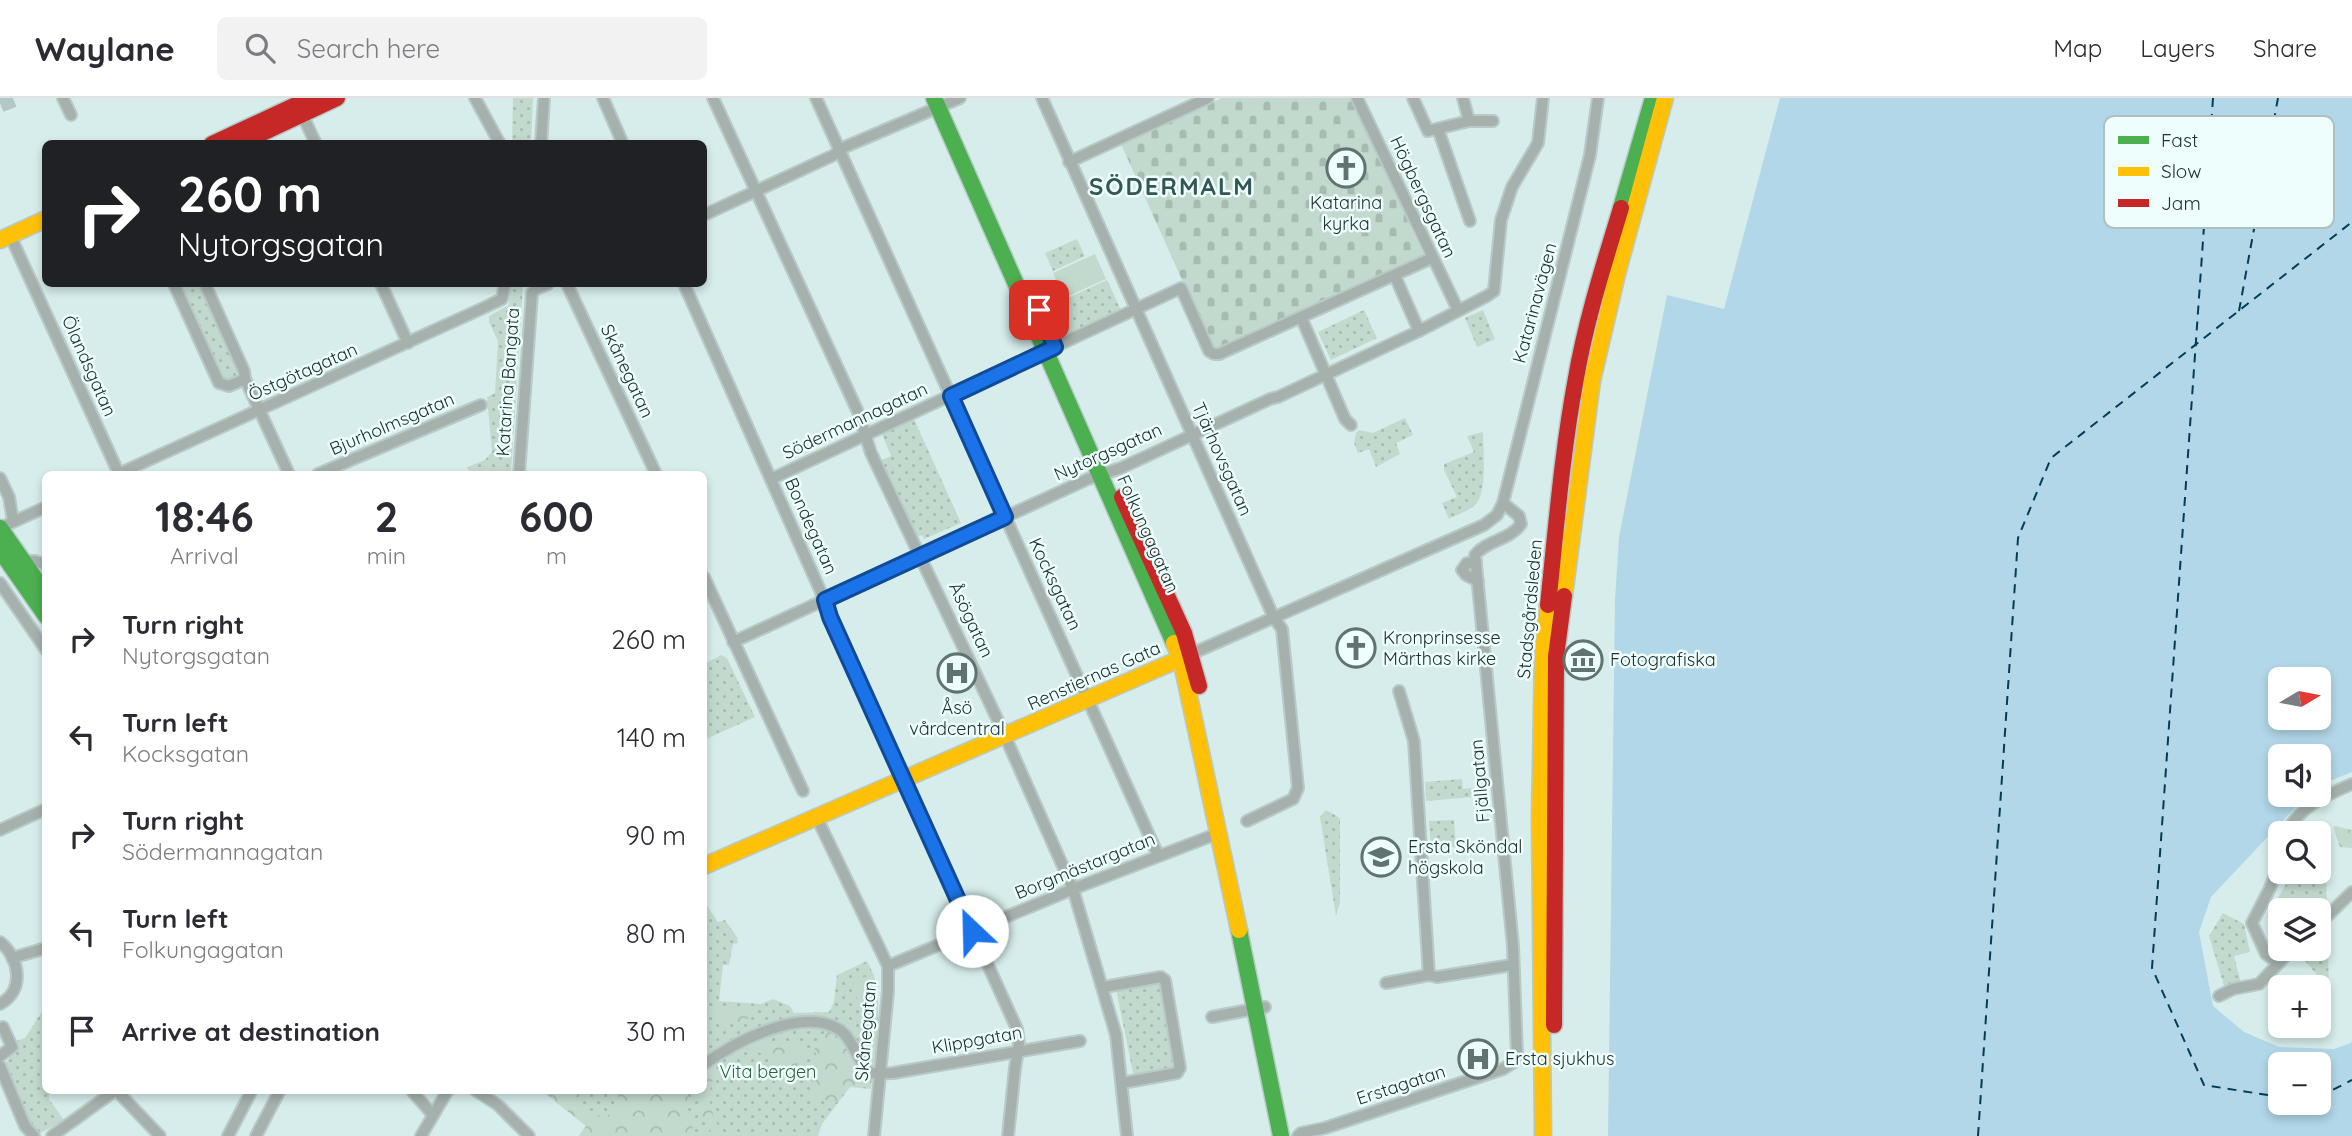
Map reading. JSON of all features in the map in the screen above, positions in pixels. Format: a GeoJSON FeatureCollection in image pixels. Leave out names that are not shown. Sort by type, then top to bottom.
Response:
{"type":"FeatureCollection","features":[{"type":"Feature","properties":{"kind":"street"},"geometry":{"type":"LineString","coordinates":[[63,98],[71,116]]}},
{"type":"Feature","properties":{"kind":"street"},"geometry":{"type":"LineString","coordinates":[[221,140],[301,104],[337,98]]}},
{"type":"Feature","properties":{"kind":"street"},"geometry":{"type":"LineString","coordinates":[[475,98],[498,140]]}},
{"type":"Feature","properties":{"kind":"street"},"geometry":{"type":"LineString","coordinates":[[541,140],[544,98]]}},
{"type":"Feature","properties":{"kind":"street"},"geometry":{"type":"LineString","coordinates":[[603,98],[621,140]]}},
{"type":"Feature","properties":{"kind":"street","name":"Åsögatan"},"geometry":{"type":"LineString","coordinates":[[713,98],[858,412],[865,436],[919,557],[927,568],[1005,736],[1073,889],[1116,1035],[1127,1136]]}},
{"type":"Feature","properties":{"kind":"street","name":"Kocksgatan"},"geometry":{"type":"LineString","coordinates":[[816,98],[1158,855]]}},
{"type":"Feature","properties":{"kind":"street","name":"Tjärhovsgatan"},"geometry":{"type":"LineString","coordinates":[[1042,98],[1274,618],[1282,629],[1298,788],[1293,799],[1247,821]]}},
{"type":"Feature","properties":{"kind":"street","name":"Högbergsgatan"},"geometry":{"type":"LineString","coordinates":[[1357,98],[1458,310]]}},
{"type":"Feature","properties":{"kind":"street"},"geometry":{"type":"LineString","coordinates":[[1413,98],[1433,130],[1470,221]]}},
{"type":"Feature","properties":{"kind":"street"},"geometry":{"type":"LineString","coordinates":[[1463,98],[1469,121]]}},
{"type":"Feature","properties":{"kind":"street","name":"Nytorgsgatan"},"geometry":{"type":"LineString","coordinates":[[733,642],[1419,331],[1494,291],[1501,220],[1512,187],[1538,143],[1543,98]]}},
{"type":"Feature","properties":{"kind":"street","name":"Katarinavägen"},"geometry":{"type":"LineString","coordinates":[[1497,515],[1503,503],[1588,166],[1598,98]]}},
{"type":"Feature","properties":{"kind":"street","name":"Stadsgårdsleden"},"geometry":{"type":"LineString","coordinates":[[1554,1136],[1556,656],[1563,460],[1576,376],[1593,302],[1653,98]]}},
{"type":"Feature","properties":{"kind":"street","name":"Stadsgårdsleden"},"geometry":{"type":"LineString","coordinates":[[1543,1136],[1540,804],[1543,653],[1559,580],[1592,383],[1608,308],[1665,98]]}},
{"type":"Feature","properties":{"kind":"street"},"geometry":{"type":"LineString","coordinates":[[1069,162],[1205,99]]}},
{"type":"Feature","properties":{"kind":"street"},"geometry":{"type":"LineString","coordinates":[[707,214],[944,101]]}},
{"type":"Feature","properties":{"kind":"street","name":"Folkungagatan"},"geometry":{"type":"LineString","coordinates":[[944,101],[1186,657],[1290,1136]]}},
{"type":"Feature","properties":{"kind":"street"},"geometry":{"type":"LineString","coordinates":[[245,140],[301,104]]}},
{"type":"Feature","properties":{"kind":"street"},"geometry":{"type":"LineString","coordinates":[[301,104],[314,140]]}},
{"type":"Feature","properties":{"kind":"street"},"geometry":{"type":"LineString","coordinates":[[1433,130],[1469,121],[1493,121]]}},
{"type":"Feature","properties":{"kind":"street"},"geometry":{"type":"LineString","coordinates":[[6,243],[42,221]]}},
{"type":"Feature","properties":{"kind":"street"},"geometry":{"type":"LineString","coordinates":[[6,243],[42,231]]}},
{"type":"Feature","properties":{"kind":"street","name":"Ölandsgatan"},"geometry":{"type":"LineString","coordinates":[[6,243],[117,471]]}},
{"type":"Feature","properties":{"kind":"street"},"geometry":{"type":"LineString","coordinates":[[1351,425],[1345,419],[1301,317],[1433,258]]}},
{"type":"Feature","properties":{"kind":"street"},"geometry":{"type":"LineString","coordinates":[[1395,276],[1419,331]]}},
{"type":"Feature","properties":{"kind":"street"},"geometry":{"type":"LineString","coordinates":[[175,287],[219,383],[229,386],[245,379]]}},
{"type":"Feature","properties":{"kind":"street"},"geometry":{"type":"LineString","coordinates":[[206,287],[288,471]]}},
{"type":"Feature","properties":{"kind":"street"},"geometry":{"type":"LineString","coordinates":[[382,287],[408,343]]}},
{"type":"Feature","properties":{"kind":"street","name":"Katarina Bangata"},"geometry":{"type":"LineString","coordinates":[[502,299],[504,287]]}},
{"type":"Feature","properties":{"kind":"street","name":"Katarina Bangata"},"geometry":{"type":"LineString","coordinates":[[519,471],[533,293],[543,287]]}},
{"type":"Feature","properties":{"kind":"street","name":"Skånegatan"},"geometry":{"type":"LineString","coordinates":[[568,287],[655,471]]}},
{"type":"Feature","properties":{"kind":"street","name":"Bondegatan"},"geometry":{"type":"LineString","coordinates":[[685,287],[825,600],[830,617],[1017,1029],[1018,1051],[1009,1136]]}},
{"type":"Feature","properties":{"kind":"street","name":"Södermannagatan"},"geometry":{"type":"LineString","coordinates":[[771,480],[1181,288],[1209,351],[1214,354],[1301,317]]}},
{"type":"Feature","properties":{"kind":"street","name":"Östgötagatan"},"geometry":{"type":"LineString","coordinates":[[125,471],[502,299]]}},
{"type":"Feature","properties":{"kind":"street","name":"Bjurholmsgatan"},"geometry":{"type":"LineString","coordinates":[[325,471],[481,405]]}},
{"type":"Feature","properties":{"kind":"street"},"geometry":{"type":"LineString","coordinates":[[0,478],[9,497],[4,526],[22,561],[42,588]]}},
{"type":"Feature","properties":{"kind":"street","name":"Fjällgatan"},"geometry":{"type":"LineString","coordinates":[[1503,503],[1519,516],[1521,524],[1508,536],[1478,551],[1476,562],[1467,563],[1462,570],[1478,581],[1513,946],[1518,1048],[1514,1062]]}},
{"type":"Feature","properties":{"kind":"street"},"geometry":{"type":"LineString","coordinates":[[4,526],[42,509]]}},
{"type":"Feature","properties":{"kind":"street","name":"Renstiernas Gata"},"geometry":{"type":"LineString","coordinates":[[707,865],[1186,657],[1484,525],[1497,515]]}},
{"type":"Feature","properties":{"kind":"street"},"geometry":{"type":"LineString","coordinates":[[0,550],[42,610]]}},
{"type":"Feature","properties":{"kind":"street"},"geometry":{"type":"LineString","coordinates":[[22,561],[42,564]]}},
{"type":"Feature","properties":{"kind":"street"},"geometry":{"type":"LineString","coordinates":[[0,583],[42,644]]}},
{"type":"Feature","properties":{"kind":"street"},"geometry":{"type":"LineString","coordinates":[[707,584],[803,791]]}},
{"type":"Feature","properties":{"kind":"street","name":"Folkungagatan"},"geometry":{"type":"LineString","coordinates":[[1186,657],[1219,833],[1261,1008],[1281,1136]]}},
{"type":"Feature","properties":{"kind":"street"},"geometry":{"type":"LineString","coordinates":[[1399,691],[1414,741],[1429,975]]}},
{"type":"Feature","properties":{"kind":"street"},"geometry":{"type":"LineString","coordinates":[[2296,821],[2308,806],[2352,784]]}},
{"type":"Feature","properties":{"kind":"street"},"geometry":{"type":"LineString","coordinates":[[0,830],[42,812]]}},
{"type":"Feature","properties":{"kind":"street","name":"Skånegatan"},"geometry":{"type":"LineString","coordinates":[[817,818],[888,967],[874,1136]]}},
{"type":"Feature","properties":{"kind":"street","name":"Borgmästargatan"},"geometry":{"type":"LineString","coordinates":[[888,967],[1073,889],[1219,833]]}},
{"type":"Feature","properties":{"kind":"street"},"geometry":{"type":"LineString","coordinates":[[2219,996],[2234,989],[2259,984],[2278,963],[2266,954],[2252,923],[2272,884]]}},
{"type":"Feature","properties":{"kind":"street"},"geometry":{"type":"LineString","coordinates":[[2331,912],[2352,892]]}},
{"type":"Feature","properties":{"kind":"street"},"geometry":{"type":"LineString","coordinates":[[0,942],[12,958],[18,979],[18,986],[10,999],[0,1004]]}},
{"type":"Feature","properties":{"kind":"street"},"geometry":{"type":"LineString","coordinates":[[12,958],[42,949]]}},
{"type":"Feature","properties":{"kind":"street"},"geometry":{"type":"LineString","coordinates":[[1386,983],[1512,965]]}},
{"type":"Feature","properties":{"kind":"street"},"geometry":{"type":"LineString","coordinates":[[1104,987],[1161,977],[1165,979],[1180,1068],[1177,1073],[1122,1083]]}},
{"type":"Feature","properties":{"kind":"street"},"geometry":{"type":"LineString","coordinates":[[1212,1017],[1261,1008]]}},
{"type":"Feature","properties":{"kind":"street"},"geometry":{"type":"LineString","coordinates":[[707,1062],[723,1050],[766,1032],[799,1021],[815,1020],[841,1030],[850,1039],[867,1071],[881,1073]]}},
{"type":"Feature","properties":{"kind":"street"},"geometry":{"type":"LineString","coordinates":[[0,1056],[12,1047],[4,1027]]}},
{"type":"Feature","properties":{"kind":"street","name":"Klippgatan"},"geometry":{"type":"LineString","coordinates":[[881,1073],[1080,1041]]}},
{"type":"Feature","properties":{"kind":"street","name":"Erstagatan"},"geometry":{"type":"LineString","coordinates":[[1297,1136],[1301,1133],[1327,1132],[1503,1069],[1514,1062]]}},
{"type":"Feature","properties":{"kind":"street"},"geometry":{"type":"LineString","coordinates":[[0,1066],[24,1126],[34,1136]]}},
{"type":"Feature","properties":{"kind":"street"},"geometry":{"type":"LineString","coordinates":[[52,1136],[110,1094]]}},
{"type":"Feature","properties":{"kind":"street"},"geometry":{"type":"LineString","coordinates":[[120,1094],[160,1136]]}},
{"type":"Feature","properties":{"kind":"street"},"geometry":{"type":"LineString","coordinates":[[228,1136],[250,1094]]}},
{"type":"Feature","properties":{"kind":"street"},"geometry":{"type":"LineString","coordinates":[[256,1136],[278,1094]]}},
{"type":"Feature","properties":{"kind":"street"},"geometry":{"type":"LineString","coordinates":[[415,1094],[433,1115]]}},
{"type":"Feature","properties":{"kind":"street"},"geometry":{"type":"LineString","coordinates":[[421,1136],[446,1094]]}},
{"type":"Feature","properties":{"kind":"street"},"geometry":{"type":"LineString","coordinates":[[481,1094],[498,1105],[529,1136]]}},
{"type":"Feature","properties":{"kind":"green space"},"geometry":{"type":"Polygon","coordinates":[[[513,98],[533,98],[531,140],[512,140],[513,98]]]}},
{"type":"Feature","properties":{"kind":"green space"},"geometry":{"type":"Polygon","coordinates":[[[1222,98],[1351,98],[1423,254],[1422,257],[1216,350],[1213,349],[1121,144],[1222,98]]]}},
{"type":"Feature","properties":{"kind":"green space"},"geometry":{"type":"Polygon","coordinates":[[[1077,239],[1085,256],[1053,271],[1045,253],[1077,239]]]}},
{"type":"Feature","properties":{"kind":"green space"},"geometry":{"type":"Polygon","coordinates":[[[1095,254],[1106,279],[1064,298],[1053,273],[1095,254]]]}},
{"type":"Feature","properties":{"kind":"green space"},"geometry":{"type":"Polygon","coordinates":[[[1107,280],[1121,310],[1064,337],[1050,306],[1107,280]]]}},
{"type":"Feature","properties":{"kind":"green space"},"geometry":{"type":"Polygon","coordinates":[[[178,287],[202,287],[238,368],[236,376],[225,381],[219,377],[178,287]]]}},
{"type":"Feature","properties":{"kind":"green space"},"geometry":{"type":"Polygon","coordinates":[[[510,287],[523,287],[511,471],[469,471],[467,467],[485,460],[492,452],[487,397],[495,393],[498,341],[489,316],[509,305],[510,287]]]}},
{"type":"Feature","properties":{"kind":"green space"},"geometry":{"type":"Polygon","coordinates":[[[1364,310],[1377,338],[1331,360],[1318,332],[1364,310]]]}},
{"type":"Feature","properties":{"kind":"green space"},"geometry":{"type":"Polygon","coordinates":[[[1483,310],[1495,339],[1477,347],[1465,318],[1483,310]]]}},
{"type":"Feature","properties":{"kind":"green space"},"geometry":{"type":"Polygon","coordinates":[[[1405,418],[1413,435],[1396,443],[1400,454],[1376,467],[1369,449],[1358,453],[1354,443],[1359,430],[1373,433],[1405,418]]]}},
{"type":"Feature","properties":{"kind":"green space"},"geometry":{"type":"Polygon","coordinates":[[[914,419],[961,523],[924,539],[922,535],[915,538],[879,461],[891,456],[882,434],[914,419]]]}},
{"type":"Feature","properties":{"kind":"green space"},"geometry":{"type":"Polygon","coordinates":[[[1483,432],[1484,471],[1479,499],[1472,507],[1449,519],[1442,503],[1457,497],[1444,470],[1444,464],[1474,452],[1467,436],[1483,432]]]}},
{"type":"Feature","properties":{"kind":"green space"},"geometry":{"type":"Polygon","coordinates":[[[721,655],[727,658],[755,717],[707,739],[707,662],[721,655]]]}},
{"type":"Feature","properties":{"kind":"green space"},"geometry":{"type":"Polygon","coordinates":[[[1462,779],[1463,789],[1484,787],[1486,796],[1426,801],[1425,782],[1462,779]]]}},
{"type":"Feature","properties":{"kind":"green space"},"geometry":{"type":"Polygon","coordinates":[[[1326,810],[1340,818],[1340,903],[1336,916],[1320,817],[1326,810]]]}},
{"type":"Feature","properties":{"kind":"green space"},"geometry":{"type":"Polygon","coordinates":[[[1454,820],[1456,847],[1431,849],[1429,821],[1454,820]]]}},
{"type":"Feature","properties":{"kind":"green space"},"geometry":{"type":"Polygon","coordinates":[[[2333,827],[2352,830],[2352,848],[2340,847],[2333,827]]]}},
{"type":"Feature","properties":{"kind":"green space"},"geometry":{"type":"Polygon","coordinates":[[[2286,884],[2326,884],[2327,898],[2278,898],[2286,884]]]}},
{"type":"Feature","properties":{"kind":"green space","name":"Vita bergen"},"geometry":{"type":"Polygon","coordinates":[[[707,906],[718,922],[725,920],[738,943],[733,944],[729,965],[723,965],[719,1001],[761,1004],[773,999],[790,1006],[794,1013],[829,1012],[834,1002],[837,975],[867,961],[877,991],[878,1007],[871,1089],[850,1087],[822,1124],[818,1136],[579,1136],[586,1126],[546,1094],[707,1094],[707,906]]]}},
{"type":"Feature","properties":{"kind":"green space"},"geometry":{"type":"Polygon","coordinates":[[[2223,913],[2244,924],[2250,952],[2234,956],[2241,983],[2224,986],[2209,936],[2223,913]]]}},
{"type":"Feature","properties":{"kind":"green space"},"geometry":{"type":"Polygon","coordinates":[[[2305,961],[2328,961],[2329,975],[2317,975],[2305,961]]]}},
{"type":"Feature","properties":{"kind":"green space"},"geometry":{"type":"Polygon","coordinates":[[[874,974],[878,1004],[873,1058],[869,1058],[860,1040],[860,1006],[855,980],[874,974]]]}},
{"type":"Feature","properties":{"kind":"green space"},"geometry":{"type":"Polygon","coordinates":[[[1157,981],[1162,984],[1176,1067],[1173,1071],[1134,1078],[1116,989],[1157,981]]]}},
{"type":"Feature","properties":{"kind":"green space"},"geometry":{"type":"Polygon","coordinates":[[[719,1008],[755,1010],[755,1016],[739,1022],[720,1021],[714,1011],[719,1008]]]}},
{"type":"Feature","properties":{"kind":"green space"},"geometry":{"type":"Polygon","coordinates":[[[42,1012],[42,1094],[49,1094],[49,1099],[64,1120],[39,1134],[23,1114],[6,1063],[15,1048],[13,1042],[25,1038],[42,1012]]]}},
{"type":"Feature","properties":{"kind":"green space"},"geometry":{"type":"Polygon","coordinates":[[[826,1030],[842,1039],[853,1052],[865,1085],[848,1085],[836,1103],[825,1100],[819,1102],[812,1098],[811,1093],[811,1081],[817,1061],[814,1050],[826,1030]]]}},
{"type":"Feature","properties":{"kind":"green space"},"geometry":{"type":"Polygon","coordinates":[[[762,1039],[779,1043],[800,1041],[803,1053],[794,1069],[746,1048],[762,1039]]]}},
{"type":"Feature","properties":{"kind":"green space"},"geometry":{"type":"Polygon","coordinates":[[[716,1063],[710,1096],[711,1109],[718,1126],[712,1133],[702,1113],[700,1102],[700,1094],[707,1094],[709,1069],[716,1063]]]}},
{"type":"Feature","properties":{"kind":"green space"},"geometry":{"type":"Polygon","coordinates":[[[546,1094],[578,1094],[574,1100],[606,1117],[614,1110],[620,1094],[688,1094],[689,1114],[697,1136],[619,1136],[613,1132],[608,1136],[579,1136],[586,1126],[546,1094]]]}},
{"type":"Feature","properties":{"kind":"water"},"geometry":{"type":"Polygon","coordinates":[[[1780,98],[2352,98],[2352,772],[2331,780],[2331,744],[2268,744],[2268,807],[2296,807],[2283,821],[2268,821],[2268,836],[2211,897],[2199,932],[2213,1006],[2244,1032],[2279,1047],[2334,1049],[2351,1043],[2352,1040],[2352,1136],[1608,1136],[1615,600],[1619,537],[1667,295],[1724,309],[1780,98]]]}},
{"type":"Feature","properties":{"kind":"ferry route"},"geometry":{"type":"LineString","coordinates":[[2212,116],[2213,98]]}},
{"type":"Feature","properties":{"kind":"ferry route"},"geometry":{"type":"LineString","coordinates":[[2275,116],[2278,98]]}},
{"type":"Feature","properties":{"kind":"ferry route"},"geometry":{"type":"LineString","coordinates":[[1978,1136],[2018,538],[2051,458],[2352,222]]}},
{"type":"Feature","properties":{"kind":"ferry route"},"geometry":{"type":"LineString","coordinates":[[2204,228],[2152,968],[2204,1085],[2268,1095]]}},
{"type":"Feature","properties":{"kind":"ferry route"},"geometry":{"type":"LineString","coordinates":[[2239,311],[2254,228]]}},
{"type":"Feature","properties":{"kind":"ferry route"},"geometry":{"type":"LineString","coordinates":[[2331,1091],[2352,1080]]}},
{"type":"Feature","properties":{"kind":"tunnel"},"geometry":{"type":"LineString","coordinates":[[0,103],[13,98]]}},
{"type":"Feature","properties":{"kind":"traffic: fast"},"geometry":{"type":"LineString","coordinates":[[934,98],[1174,643]]}},
{"type":"Feature","properties":{"kind":"traffic: fast"},"geometry":{"type":"LineString","coordinates":[[1621,208],[1653,98]]}},
{"type":"Feature","properties":{"kind":"traffic: fast"},"geometry":{"type":"LineString","coordinates":[[0,528],[42,588]]}},
{"type":"Feature","properties":{"kind":"traffic: fast"},"geometry":{"type":"LineString","coordinates":[[0,550],[42,610]]}},
{"type":"Feature","properties":{"kind":"traffic: fast"},"geometry":{"type":"LineString","coordinates":[[1239,930],[1281,1136]]}},
{"type":"Feature","properties":{"kind":"traffic: slow"},"geometry":{"type":"LineString","coordinates":[[1564,596],[1592,381],[1617,274],[1665,98]]}},
{"type":"Feature","properties":{"kind":"traffic: slow"},"geometry":{"type":"LineString","coordinates":[[0,240],[42,221]]}},
{"type":"Feature","properties":{"kind":"traffic: slow"},"geometry":{"type":"LineString","coordinates":[[1543,1136],[1540,817],[1543,653],[1548,605]]}},
{"type":"Feature","properties":{"kind":"traffic: slow"},"geometry":{"type":"LineString","coordinates":[[1174,643],[1181,659],[1239,930]]}},
{"type":"Feature","properties":{"kind":"traffic: slow"},"geometry":{"type":"LineString","coordinates":[[707,865],[1189,655]]}},
{"type":"Feature","properties":{"kind":"traffic: jam"},"geometry":{"type":"LineString","coordinates":[[221,140],[311,98]]}},
{"type":"Feature","properties":{"kind":"traffic: jam"},"geometry":{"type":"LineString","coordinates":[[248,140],[337,98]]}},
{"type":"Feature","properties":{"kind":"traffic: jam"},"geometry":{"type":"LineString","coordinates":[[1548,605],[1563,463],[1580,356],[1621,208]]}},
{"type":"Feature","properties":{"kind":"traffic: jam"},"geometry":{"type":"LineString","coordinates":[[1122,497],[1184,633],[1199,686]]}},
{"type":"Feature","properties":{"kind":"traffic: jam"},"geometry":{"type":"LineString","coordinates":[[1554,1025],[1556,656],[1564,596]]}},
{"type":"Feature","properties":{"kind":"place","name":"Katarina kyrka"},"geometry":{"type":"Point","coordinates":[1346,168]}},
{"type":"Feature","properties":{"kind":"place","name":"Kronprinsesse Märthas kirke"},"geometry":{"type":"Point","coordinates":[1356,648]}},
{"type":"Feature","properties":{"kind":"place","name":"Fotografiska"},"geometry":{"type":"Point","coordinates":[1583,660]}},
{"type":"Feature","properties":{"kind":"place","name":"Åsö vårdcentral"},"geometry":{"type":"Point","coordinates":[957,673]}},
{"type":"Feature","properties":{"kind":"place","name":"Ersta Sköndal högskola"},"geometry":{"type":"Point","coordinates":[1381,857]}},
{"type":"Feature","properties":{"kind":"place","name":"Ersta sjukhus"},"geometry":{"type":"Point","coordinates":[1478,1059]}},
{"type":"Feature","properties":{"kind":"district","name":"SÖDERMALM"},"geometry":{"type":"Point","coordinates":[1172,187]}},
{"type":"Feature","properties":{"kind":"route"},"geometry":{"type":"LineString","coordinates":[[972,931],[830,617],[825,600],[1005,517],[951,396],[1055,347],[1039,310]]}}]}
